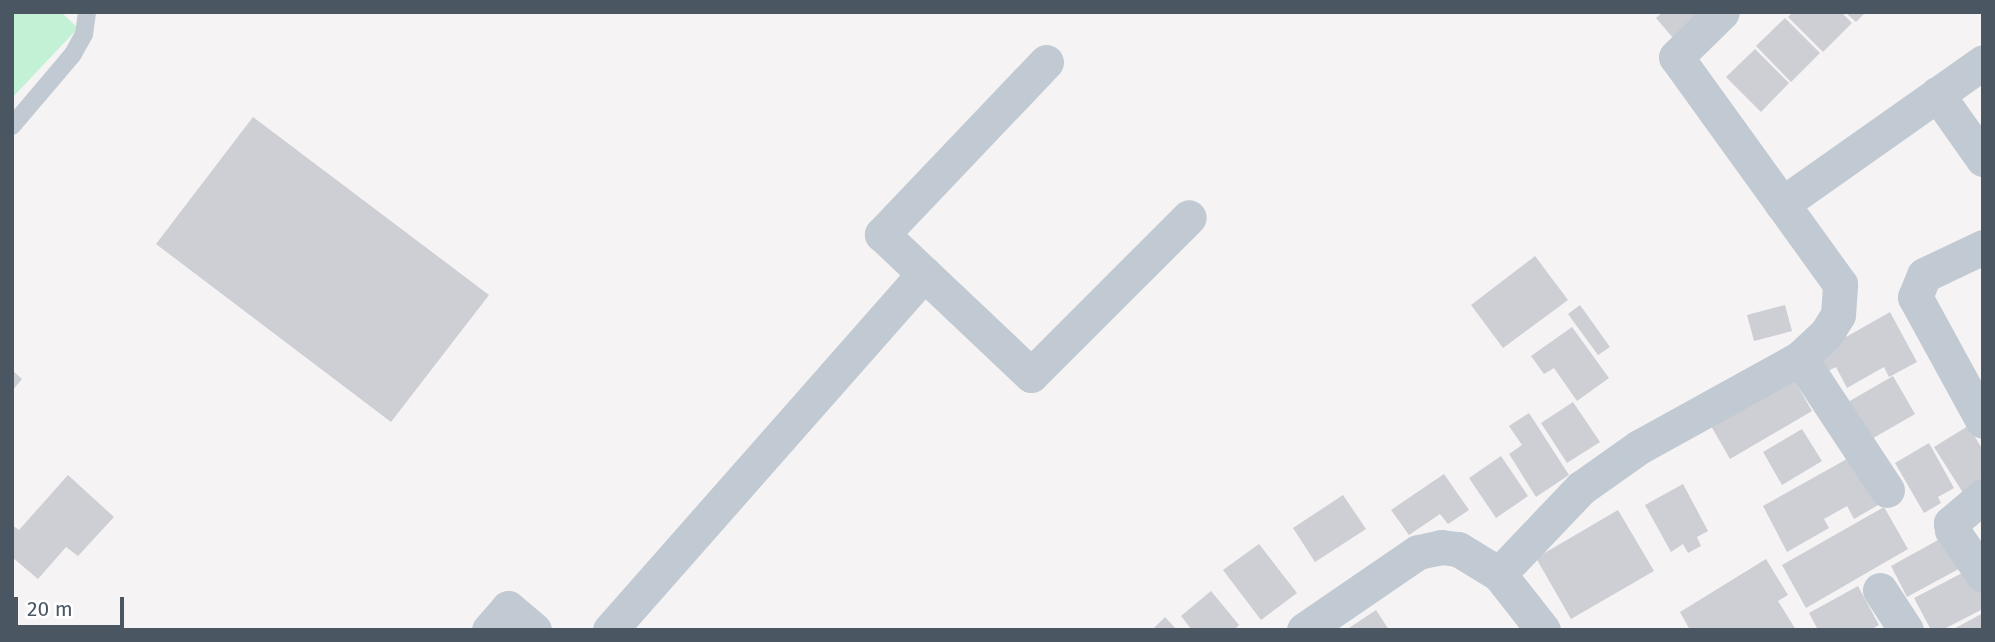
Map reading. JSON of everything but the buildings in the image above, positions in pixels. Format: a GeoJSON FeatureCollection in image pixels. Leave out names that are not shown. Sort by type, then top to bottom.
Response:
{"type":"FeatureCollection","features":[{"type":"Feature","properties":{"kind":"street"},"geometry":{"type":"LineString","coordinates":[[1499,574],[1581,488],[1639,447],[1800,358],[1826,334],[1838,315],[1840,284],[1676,57],[1722,12]]}},
{"type":"Feature","properties":{"kind":"street"},"geometry":{"type":"LineString","coordinates":[[1046,62],[882,234],[1031,375],[1189,217]]}},
{"type":"Feature","properties":{"kind":"street"},"geometry":{"type":"LineString","coordinates":[[1782,204],[1983,62]]}},
{"type":"Feature","properties":{"kind":"street"},"geometry":{"type":"LineString","coordinates":[[1937,94],[1983,159]]}},
{"type":"Feature","properties":{"kind":"street"},"geometry":{"type":"LineString","coordinates":[[1983,247],[1924,275],[1915,297],[1983,421]]}},
{"type":"Feature","properties":{"kind":"street"},"geometry":{"type":"LineString","coordinates":[[610,630],[924,274]]}},
{"type":"Feature","properties":{"kind":"street"},"geometry":{"type":"LineString","coordinates":[[1800,358],[1886,490]]}},
{"type":"Feature","properties":{"kind":"street"},"geometry":{"type":"LineString","coordinates":[[1983,496],[1951,523],[1952,530],[1983,575]]}},
{"type":"Feature","properties":{"kind":"street"},"geometry":{"type":"LineString","coordinates":[[1304,630],[1418,552],[1441,547],[1458,549],[1499,574],[1543,630]]}},
{"type":"Feature","properties":{"kind":"street"},"geometry":{"type":"LineString","coordinates":[[1880,590],[1906,630]]}},
{"type":"Feature","properties":{"kind":"street"},"geometry":{"type":"LineString","coordinates":[[489,630],[508,608],[534,630]]}},
{"type":"Feature","properties":{"kind":"lane"},"geometry":{"type":"LineString","coordinates":[[12,126],[73,54],[85,34],[87,12]]}},
{"type":"Feature","properties":{"kind":"green space"},"geometry":{"type":"Polygon","coordinates":[[[12,12],[61,12],[78,28],[12,98],[12,12]]]}}]}
